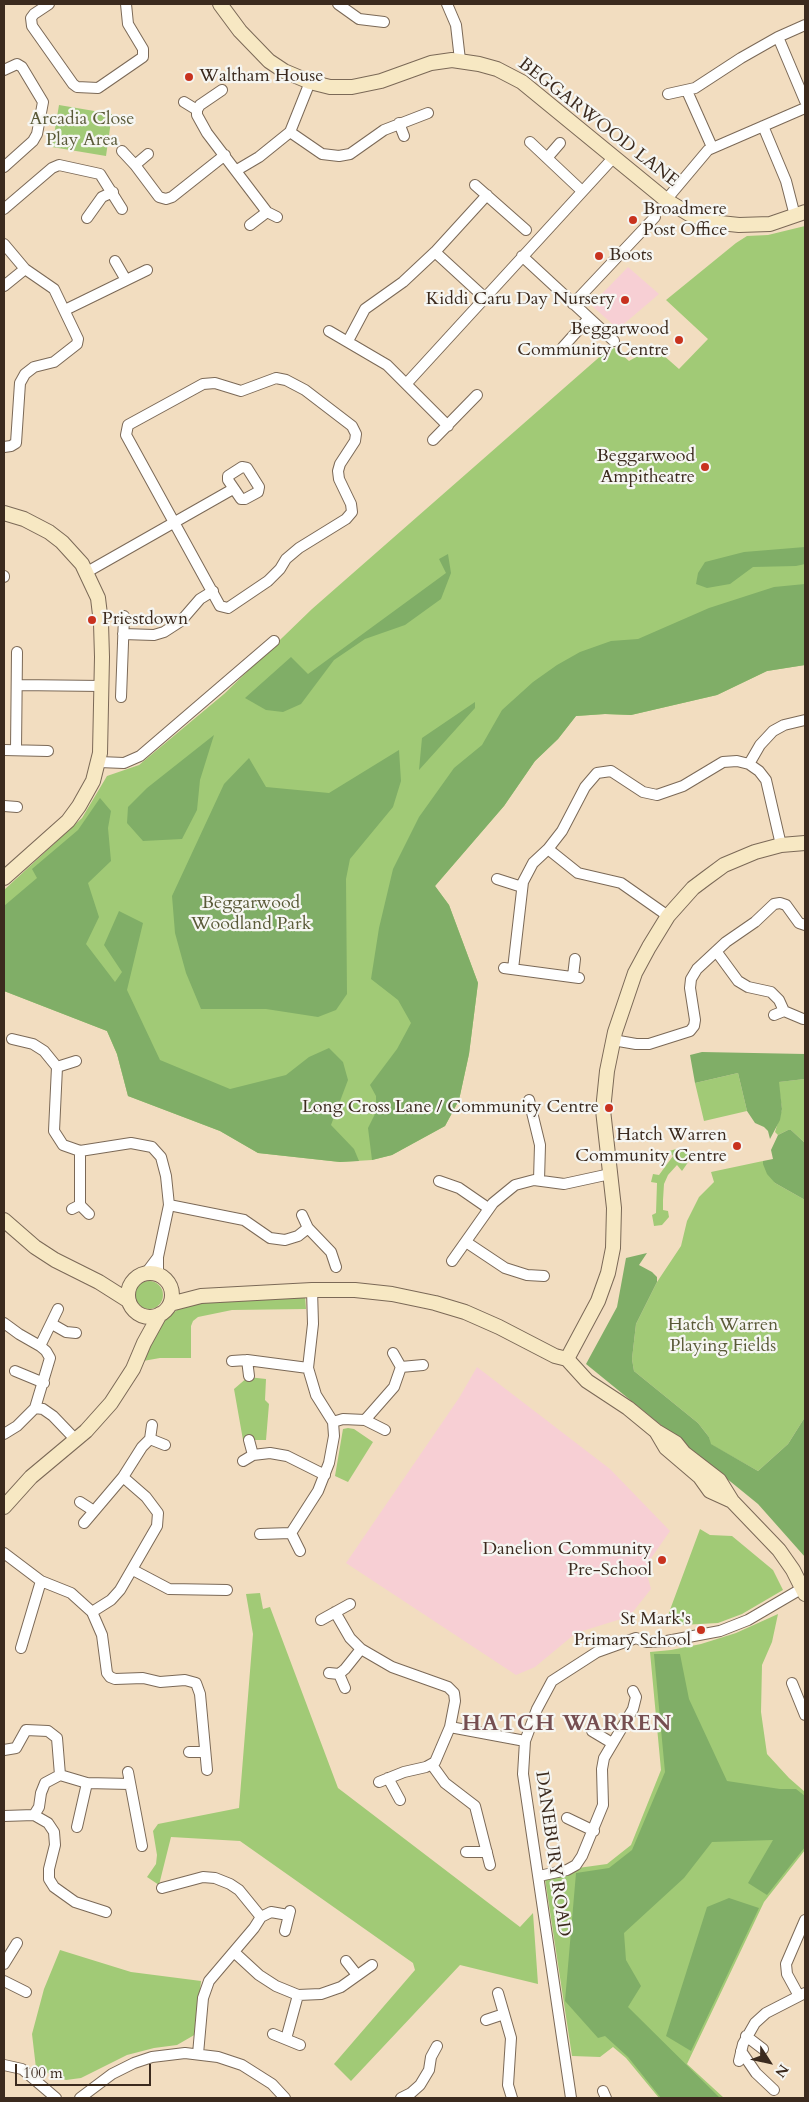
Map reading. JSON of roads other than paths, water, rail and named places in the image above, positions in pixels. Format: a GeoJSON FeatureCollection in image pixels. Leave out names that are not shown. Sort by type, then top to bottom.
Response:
{"type":"FeatureCollection","features":[{"type":"Feature","properties":{"kind":"street"},"geometry":{"type":"LineString","coordinates":[[49,4],[34,14],[31,18],[32,26],[77,87],[98,88],[142,57],[143,50],[128,24],[126,4]]}},
{"type":"Feature","properties":{"kind":"street","name":"BEGGARWOOD LANE"},"geometry":{"type":"LineString","coordinates":[[220,4],[240,31],[269,61],[284,71],[310,82],[330,87],[352,87],[381,81],[419,66],[442,61],[460,60],[498,69],[518,80],[614,157],[697,218],[729,225],[770,224],[800,214]]}},
{"type":"Feature","properties":{"kind":"street"},"geometry":{"type":"LineString","coordinates":[[338,4],[360,19],[384,22]]}},
{"type":"Feature","properties":{"kind":"street"},"geometry":{"type":"LineString","coordinates":[[447,4],[456,25],[460,60]]}},
{"type":"Feature","properties":{"kind":"street"},"geometry":{"type":"LineString","coordinates":[[668,94],[687,91],[778,37],[805,25]]}},
{"type":"Feature","properties":{"kind":"street"},"geometry":{"type":"LineString","coordinates":[[778,37],[805,101]]}},
{"type":"Feature","properties":{"kind":"street"},"geometry":{"type":"LineString","coordinates":[[4,70],[17,64],[22,67],[43,102],[37,134],[33,141],[4,167]]}},
{"type":"Feature","properties":{"kind":"street"},"geometry":{"type":"LineString","coordinates":[[237,170],[259,157],[290,132],[310,82]]}},
{"type":"Feature","properties":{"kind":"street"},"geometry":{"type":"LineString","coordinates":[[197,110],[200,105],[222,90]]}},
{"type":"Feature","properties":{"kind":"street"},"geometry":{"type":"LineString","coordinates":[[687,91],[712,147]]}},
{"type":"Feature","properties":{"kind":"street"},"geometry":{"type":"LineString","coordinates":[[184,102],[197,110],[207,132],[272,214],[250,225]]}},
{"type":"Feature","properties":{"kind":"street"},"geometry":{"type":"LineString","coordinates":[[668,198],[705,152],[712,147],[805,108]]}},
{"type":"Feature","properties":{"kind":"street"},"geometry":{"type":"LineString","coordinates":[[290,132],[322,154],[339,156],[350,154],[384,130],[428,113]]}},
{"type":"Feature","properties":{"kind":"street"},"geometry":{"type":"LineString","coordinates":[[399,124],[404,136]]}},
{"type":"Feature","properties":{"kind":"street"},"geometry":{"type":"LineString","coordinates":[[763,126],[800,214]]}},
{"type":"Feature","properties":{"kind":"street"},"geometry":{"type":"LineString","coordinates":[[530,142],[582,191]]}},
{"type":"Feature","properties":{"kind":"street"},"geometry":{"type":"LineString","coordinates":[[547,158],[560,143]]}},
{"type":"Feature","properties":{"kind":"street"},"geometry":{"type":"LineString","coordinates":[[122,151],[159,196],[166,199],[172,197],[225,155]]}},
{"type":"Feature","properties":{"kind":"street"},"geometry":{"type":"LineString","coordinates":[[135,165],[148,154]]}},
{"type":"Feature","properties":{"kind":"street"},"geometry":{"type":"LineString","coordinates":[[407,383],[614,157]]}},
{"type":"Feature","properties":{"kind":"street"},"geometry":{"type":"LineString","coordinates":[[4,210],[52,168],[59,165],[100,174],[122,209]]}},
{"type":"Feature","properties":{"kind":"street"},"geometry":{"type":"LineString","coordinates":[[475,185],[526,230]]}},
{"type":"Feature","properties":{"kind":"street"},"geometry":{"type":"LineString","coordinates":[[88,218],[102,197],[113,192]]}},
{"type":"Feature","properties":{"kind":"street"},"geometry":{"type":"LineString","coordinates":[[348,341],[364,309],[403,282],[435,252],[487,195]]}},
{"type":"Feature","properties":{"kind":"street"},"geometry":{"type":"LineString","coordinates":[[573,304],[655,217]]}},
{"type":"Feature","properties":{"kind":"street"},"geometry":{"type":"LineString","coordinates":[[4,244],[25,269],[54,289],[77,335],[77,344],[54,362],[34,367],[25,374],[20,383],[16,442],[11,446],[4,446]]}},
{"type":"Feature","properties":{"kind":"street"},"geometry":{"type":"LineString","coordinates":[[435,252],[484,297]]}},
{"type":"Feature","properties":{"kind":"street"},"geometry":{"type":"LineString","coordinates":[[522,256],[614,341]]}},
{"type":"Feature","properties":{"kind":"street"},"geometry":{"type":"LineString","coordinates":[[115,261],[126,280]]}},
{"type":"Feature","properties":{"kind":"street"},"geometry":{"type":"LineString","coordinates":[[4,286],[25,269]]}},
{"type":"Feature","properties":{"kind":"street"},"geometry":{"type":"LineString","coordinates":[[65,310],[147,270]]}},
{"type":"Feature","properties":{"kind":"street"},"geometry":{"type":"LineString","coordinates":[[563,348],[589,318]]}},
{"type":"Feature","properties":{"kind":"street"},"geometry":{"type":"LineString","coordinates":[[329,331],[387,365],[448,426]]}},
{"type":"Feature","properties":{"kind":"street"},"geometry":{"type":"LineString","coordinates":[[276,378],[286,380],[352,426],[356,434],[355,441],[340,464],[338,471],[339,479],[351,504],[352,512],[346,520],[299,548],[286,559],[280,569],[268,581],[228,608],[220,606],[176,523],[126,435],[128,425],[203,384],[215,383],[241,392],[276,378]]}},
{"type":"Feature","properties":{"kind":"street"},"geometry":{"type":"LineString","coordinates":[[433,440],[477,395]]}},
{"type":"Feature","properties":{"kind":"street"},"geometry":{"type":"LineString","coordinates":[[87,572],[234,489]]}},
{"type":"Feature","properties":{"kind":"street"},"geometry":{"type":"LineString","coordinates":[[4,512],[24,519],[56,537],[76,557],[87,572],[96,592],[100,610],[102,686],[99,762],[89,789],[75,813],[4,878]]}},
{"type":"Feature","properties":{"kind":"street"},"geometry":{"type":"LineString","coordinates":[[123,634],[154,635],[164,632],[181,621],[200,599],[213,592]]}},
{"type":"Feature","properties":{"kind":"street"},"geometry":{"type":"LineString","coordinates":[[121,697],[124,616]]}},
{"type":"Feature","properties":{"kind":"street"},"geometry":{"type":"LineString","coordinates":[[99,762],[124,764],[140,756],[274,641]]}},
{"type":"Feature","properties":{"kind":"street"},"geometry":{"type":"LineString","coordinates":[[16,750],[17,652]]}},
{"type":"Feature","properties":{"kind":"street"},"geometry":{"type":"LineString","coordinates":[[17,685],[102,686]]}},
{"type":"Feature","properties":{"kind":"street"},"geometry":{"type":"LineString","coordinates":[[748,764],[760,745],[773,731],[784,725],[805,720]]}},
{"type":"Feature","properties":{"kind":"street"},"geometry":{"type":"LineString","coordinates":[[4,750],[48,751]]}},
{"type":"Feature","properties":{"kind":"street"},"geometry":{"type":"LineString","coordinates":[[575,959],[576,977],[509,969],[522,887],[530,868],[562,832],[585,787],[598,773],[611,771],[643,792],[657,795],[683,786],[723,762],[736,761],[748,764],[759,771],[766,780],[780,845]]}},
{"type":"Feature","properties":{"kind":"street"},"geometry":{"type":"LineString","coordinates":[[4,806],[16,808]]}},
{"type":"Feature","properties":{"kind":"street"},"geometry":{"type":"LineString","coordinates":[[567,1359],[593,1313],[608,1273],[613,1248],[615,1219],[603,1110],[613,1040],[633,980],[649,947],[668,916],[693,888],[724,865],[755,852],[780,845],[805,843]]}},
{"type":"Feature","properties":{"kind":"street"},"geometry":{"type":"LineString","coordinates":[[548,849],[578,873],[621,884],[668,916]]}},
{"type":"Feature","properties":{"kind":"street"},"geometry":{"type":"LineString","coordinates":[[496,879],[522,887]]}},
{"type":"Feature","properties":{"kind":"street"},"geometry":{"type":"LineString","coordinates":[[613,1040],[648,1044],[690,1031],[694,1026],[695,1020],[690,994],[692,979],[700,964],[755,922],[774,904],[786,905],[799,923],[805,925]]}},
{"type":"Feature","properties":{"kind":"street"},"geometry":{"type":"LineString","coordinates":[[716,952],[738,981],[748,987],[771,992],[779,1000],[779,1013],[804,1019]]}},
{"type":"Feature","properties":{"kind":"street"},"geometry":{"type":"LineString","coordinates":[[12,1039],[32,1044],[44,1051],[57,1067],[54,1131],[63,1145],[80,1150],[130,1143],[152,1147],[161,1157],[166,1176],[169,1205],[158,1257],[152,1274]]}},
{"type":"Feature","properties":{"kind":"street"},"geometry":{"type":"LineString","coordinates":[[57,1067],[76,1061]]}},
{"type":"Feature","properties":{"kind":"street"},"geometry":{"type":"LineString","coordinates":[[529,1100],[540,1145],[539,1180]]}},
{"type":"Feature","properties":{"kind":"street"},"geometry":{"type":"LineString","coordinates":[[80,1150],[76,1207],[90,1214]]}},
{"type":"Feature","properties":{"kind":"street"},"geometry":{"type":"LineString","coordinates":[[452,1261],[488,1208],[502,1193],[515,1185],[524,1181],[539,1180],[564,1184],[610,1174]]}},
{"type":"Feature","properties":{"kind":"street"},"geometry":{"type":"LineString","coordinates":[[439,1181],[464,1190],[488,1208]]}},
{"type":"Feature","properties":{"kind":"street"},"geometry":{"type":"LineString","coordinates":[[169,1205],[244,1220],[270,1238],[285,1240],[298,1236],[308,1228]]}},
{"type":"Feature","properties":{"kind":"street"},"geometry":{"type":"LineString","coordinates":[[302,1215],[308,1228],[331,1252],[336,1267]]}},
{"type":"Feature","properties":{"kind":"street"},"geometry":{"type":"LineString","coordinates":[[4,1220],[35,1247],[55,1260],[99,1282],[148,1317],[160,1314]]}},
{"type":"Feature","properties":{"kind":"street"},"geometry":{"type":"LineString","coordinates":[[466,1242],[505,1268],[527,1275],[544,1276]]}},
{"type":"Feature","properties":{"kind":"street"},"geometry":{"type":"LineString","coordinates":[[144,1343],[142,1326],[128,1294],[132,1282],[138,1277],[152,1274],[169,1285],[201,1296]]}},
{"type":"Feature","properties":{"kind":"street"},"geometry":{"type":"LineString","coordinates":[[99,1282],[132,1282]]}},
{"type":"Feature","properties":{"kind":"street"},"geometry":{"type":"LineString","coordinates":[[169,1285],[172,1294],[170,1304]]}},
{"type":"Feature","properties":{"kind":"street"},"geometry":{"type":"LineString","coordinates":[[290,1532],[318,1491],[325,1476],[333,1449],[334,1422],[316,1395],[308,1368],[313,1324],[312,1290]]}},
{"type":"Feature","properties":{"kind":"street"},"geometry":{"type":"LineString","coordinates":[[4,1507],[30,1477],[95,1422],[119,1392],[133,1369],[144,1343],[160,1314],[170,1304],[201,1296],[312,1290],[374,1292],[422,1300],[453,1308],[510,1332],[555,1356],[567,1359],[587,1381],[628,1408],[656,1431],[676,1443],[684,1453],[719,1480],[732,1501],[787,1560],[803,1592]]}},
{"type":"Feature","properties":{"kind":"street"},"geometry":{"type":"LineString","coordinates":[[40,1346],[58,1308]]}},
{"type":"Feature","properties":{"kind":"street"},"geometry":{"type":"LineString","coordinates":[[4,1323],[40,1346],[50,1358],[35,1408],[17,1426],[4,1434]]}},
{"type":"Feature","properties":{"kind":"street"},"geometry":{"type":"LineString","coordinates":[[52,1324],[66,1332],[76,1333]]}},
{"type":"Feature","properties":{"kind":"street"},"geometry":{"type":"LineString","coordinates":[[364,1420],[394,1387],[399,1378],[401,1367],[393,1353]]}},
{"type":"Feature","properties":{"kind":"street"},"geometry":{"type":"LineString","coordinates":[[232,1361],[247,1360],[308,1368]]}},
{"type":"Feature","properties":{"kind":"street"},"geometry":{"type":"LineString","coordinates":[[247,1360],[249,1376]]}},
{"type":"Feature","properties":{"kind":"street"},"geometry":{"type":"LineString","coordinates":[[401,1367],[423,1365]]}},
{"type":"Feature","properties":{"kind":"street"},"geometry":{"type":"LineString","coordinates":[[15,1371],[44,1383]]}},
{"type":"Feature","properties":{"kind":"street"},"geometry":{"type":"LineString","coordinates":[[35,1408],[42,1409],[53,1416],[76,1440]]}},
{"type":"Feature","properties":{"kind":"street"},"geometry":{"type":"LineString","coordinates":[[334,1422],[348,1419],[364,1420],[385,1430]]}},
{"type":"Feature","properties":{"kind":"street"},"geometry":{"type":"LineString","coordinates":[[84,1523],[123,1477],[150,1438],[152,1425]]}},
{"type":"Feature","properties":{"kind":"street"},"geometry":{"type":"LineString","coordinates":[[150,1438],[165,1444]]}},
{"type":"Feature","properties":{"kind":"street"},"geometry":{"type":"LineString","coordinates":[[249,1440],[253,1455]]}},
{"type":"Feature","properties":{"kind":"street"},"geometry":{"type":"LineString","coordinates":[[243,1461],[253,1455],[270,1453],[287,1456],[325,1476]]}},
{"type":"Feature","properties":{"kind":"street"},"geometry":{"type":"LineString","coordinates":[[92,1612],[111,1600],[132,1570],[157,1526],[158,1512],[146,1497],[123,1477]]}},
{"type":"Feature","properties":{"kind":"street"},"geometry":{"type":"LineString","coordinates":[[80,1502],[94,1512]]}},
{"type":"Feature","properties":{"kind":"street"},"geometry":{"type":"LineString","coordinates":[[260,1534],[290,1532]]}},
{"type":"Feature","properties":{"kind":"street"},"geometry":{"type":"LineString","coordinates":[[290,1532],[300,1551]]}},
{"type":"Feature","properties":{"kind":"street"},"geometry":{"type":"LineString","coordinates":[[4,1554],[42,1581],[71,1593],[92,1612],[102,1635],[107,1673],[110,1677],[115,1679],[142,1678],[160,1682],[185,1680],[196,1683],[200,1694],[207,1770]]}},
{"type":"Feature","properties":{"kind":"street"},"geometry":{"type":"LineString","coordinates":[[132,1570],[169,1589],[195,1591],[227,1590]]}},
{"type":"Feature","properties":{"kind":"street"},"geometry":{"type":"LineString","coordinates":[[21,1648],[24,1624],[42,1581]]}},
{"type":"Feature","properties":{"kind":"street"},"geometry":{"type":"LineString","coordinates":[[195,1591],[197,1602]]}},
{"type":"Feature","properties":{"kind":"street","name":"DANEBURY ROAD"},"geometry":{"type":"LineString","coordinates":[[571,2098],[523,1774],[525,1742],[532,1720],[552,1680],[582,1660],[601,1651],[636,1638],[646,1642],[673,1640],[699,1636],[729,1628],[803,1592]]}},
{"type":"Feature","properties":{"kind":"street"},"geometry":{"type":"LineString","coordinates":[[321,1620],[350,1604]]}},
{"type":"Feature","properties":{"kind":"street"},"geometry":{"type":"LineString","coordinates":[[335,1612],[350,1638],[361,1649],[392,1667],[448,1687],[454,1693],[455,1701],[450,1727],[432,1765]]}},
{"type":"Feature","properties":{"kind":"street"},"geometry":{"type":"LineString","coordinates":[[345,1688],[334,1673],[345,1669],[361,1649]]}},
{"type":"Feature","properties":{"kind":"street"},"geometry":{"type":"LineString","coordinates":[[805,1687],[794,1687],[805,1715]]}},
{"type":"Feature","properties":{"kind":"street"},"geometry":{"type":"LineString","coordinates":[[539,1876],[562,1872],[572,1868],[579,1861],[594,1830],[604,1800],[603,1763],[612,1743],[633,1709],[636,1697],[633,1691]]}},
{"type":"Feature","properties":{"kind":"street"},"geometry":{"type":"LineString","coordinates":[[4,1750],[16,1748],[23,1726],[48,1732],[57,1738],[60,1775]]}},
{"type":"Feature","properties":{"kind":"street"},"geometry":{"type":"LineString","coordinates":[[450,1727],[525,1742]]}},
{"type":"Feature","properties":{"kind":"street"},"geometry":{"type":"LineString","coordinates":[[592,1731],[612,1743]]}},
{"type":"Feature","properties":{"kind":"street"},"geometry":{"type":"LineString","coordinates":[[189,1752],[204,1752]]}},
{"type":"Feature","properties":{"kind":"street"},"geometry":{"type":"LineString","coordinates":[[400,1800],[384,1780],[404,1772],[432,1765]]}},
{"type":"Feature","properties":{"kind":"street"},"geometry":{"type":"LineString","coordinates":[[432,1765],[445,1784],[475,1806],[490,1866]]}},
{"type":"Feature","properties":{"kind":"street"},"geometry":{"type":"LineString","coordinates":[[128,1772],[142,1846]]}},
{"type":"Feature","properties":{"kind":"street"},"geometry":{"type":"LineString","coordinates":[[34,1815],[39,1807],[45,1783],[60,1775],[87,1783],[130,1784]]}},
{"type":"Feature","properties":{"kind":"street"},"geometry":{"type":"LineString","coordinates":[[78,1827],[87,1783]]}},
{"type":"Feature","properties":{"kind":"street"},"geometry":{"type":"LineString","coordinates":[[4,1816],[34,1815],[48,1822],[54,1832],[55,1845],[48,1869],[49,1879],[54,1887],[75,1902],[106,1912]]}},
{"type":"Feature","properties":{"kind":"street"},"geometry":{"type":"LineString","coordinates":[[567,1818],[594,1830]]}},
{"type":"Feature","properties":{"kind":"street"},"geometry":{"type":"LineString","coordinates":[[466,1852],[487,1852]]}},
{"type":"Feature","properties":{"kind":"street"},"geometry":{"type":"LineString","coordinates":[[162,1888],[178,1880],[203,1877],[215,1878],[239,1890],[261,1917]]}},
{"type":"Feature","properties":{"kind":"street"},"geometry":{"type":"LineString","coordinates":[[198,2054],[203,1998],[209,1980],[261,1917],[271,1912],[290,1913],[285,1931]]}},
{"type":"Feature","properties":{"kind":"street"},"geometry":{"type":"LineString","coordinates":[[774,2090],[740,2056],[746,2036],[755,2023],[766,2013],[802,1994],[787,1974],[786,1964],[805,1920]]}},
{"type":"Feature","properties":{"kind":"street"},"geometry":{"type":"LineString","coordinates":[[4,1964],[17,1943]]}},
{"type":"Feature","properties":{"kind":"street"},"geometry":{"type":"LineString","coordinates":[[234,1952],[260,1975],[276,1986],[298,1995],[321,1994],[341,1987],[372,1965]]}},
{"type":"Feature","properties":{"kind":"street"},"geometry":{"type":"LineString","coordinates":[[346,1961],[357,1975]]}},
{"type":"Feature","properties":{"kind":"street"},"geometry":{"type":"LineString","coordinates":[[4,1981],[26,1992]]}},
{"type":"Feature","properties":{"kind":"street"},"geometry":{"type":"LineString","coordinates":[[498,1993],[511,2038],[508,2084],[512,2098]]}},
{"type":"Feature","properties":{"kind":"street"},"geometry":{"type":"LineString","coordinates":[[286,2039],[298,1995]]}},
{"type":"Feature","properties":{"kind":"street"},"geometry":{"type":"LineString","coordinates":[[486,2020],[504,2014]]}},
{"type":"Feature","properties":{"kind":"street"},"geometry":{"type":"LineString","coordinates":[[273,2034],[300,2045]]}},
{"type":"Feature","properties":{"kind":"street"},"geometry":{"type":"LineString","coordinates":[[746,2036],[763,2049]]}},
{"type":"Feature","properties":{"kind":"street"},"geometry":{"type":"LineString","coordinates":[[401,2098],[412,2093],[420,2084],[429,2070],[431,2057],[437,2046]]}},
{"type":"Feature","properties":{"kind":"street"},"geometry":{"type":"LineString","coordinates":[[80,2098],[112,2074],[144,2059],[174,2053],[218,2057],[242,2065],[272,2084],[285,2098]]}},
{"type":"Feature","properties":{"kind":"street"},"geometry":{"type":"LineString","coordinates":[[4,2065],[22,2069],[56,2098]]}},
{"type":"Feature","properties":{"kind":"street"},"geometry":{"type":"LineString","coordinates":[[420,2084],[430,2091]]}},
{"type":"Feature","properties":{"kind":"place","name":"Waltham House"},"geometry":{"type":"Point","coordinates":[189,77]}},
{"type":"Feature","properties":{"kind":"place","name":"Broadmere Post Office"},"geometry":{"type":"Point","coordinates":[633,220]}},
{"type":"Feature","properties":{"kind":"place","name":"Boots"},"geometry":{"type":"Point","coordinates":[599,256]}},
{"type":"Feature","properties":{"kind":"place","name":"Kiddi Caru Day Nursery"},"geometry":{"type":"Point","coordinates":[625,300]}},
{"type":"Feature","properties":{"kind":"place","name":"Beggarwood Community Centre"},"geometry":{"type":"Point","coordinates":[679,340]}},
{"type":"Feature","properties":{"kind":"place","name":"Beggarwood Ampitheatre"},"geometry":{"type":"Point","coordinates":[705,467]}},
{"type":"Feature","properties":{"kind":"place","name":"Priestdown"},"geometry":{"type":"Point","coordinates":[92,620]}},
{"type":"Feature","properties":{"kind":"place","name":"Long Cross Lane / Community Centre"},"geometry":{"type":"Point","coordinates":[609,1108]}},
{"type":"Feature","properties":{"kind":"place","name":"Hatch Warren Community Centre"},"geometry":{"type":"Point","coordinates":[737,1146]}},
{"type":"Feature","properties":{"kind":"place","name":"Danelion Community Pre-School"},"geometry":{"type":"Point","coordinates":[662,1560]}},
{"type":"Feature","properties":{"kind":"place","name":"St Mark's Primary School"},"geometry":{"type":"Point","coordinates":[701,1630]}},
{"type":"Feature","properties":{"kind":"district","name":"HATCH WARREN"},"geometry":{"type":"Point","coordinates":[567,1725]}},
{"type":"Feature","properties":{"kind":"park label","name":"Arcadia Close Play Area"},"geometry":{"type":"Point","coordinates":[82,130]}},
{"type":"Feature","properties":{"kind":"park label","name":"Beggarwood Woodland Park"},"geometry":{"type":"Point","coordinates":[251,914]}},
{"type":"Feature","properties":{"kind":"park label","name":"Hatch Warren Playing Fields"},"geometry":{"type":"Point","coordinates":[723,1336]}}]}
